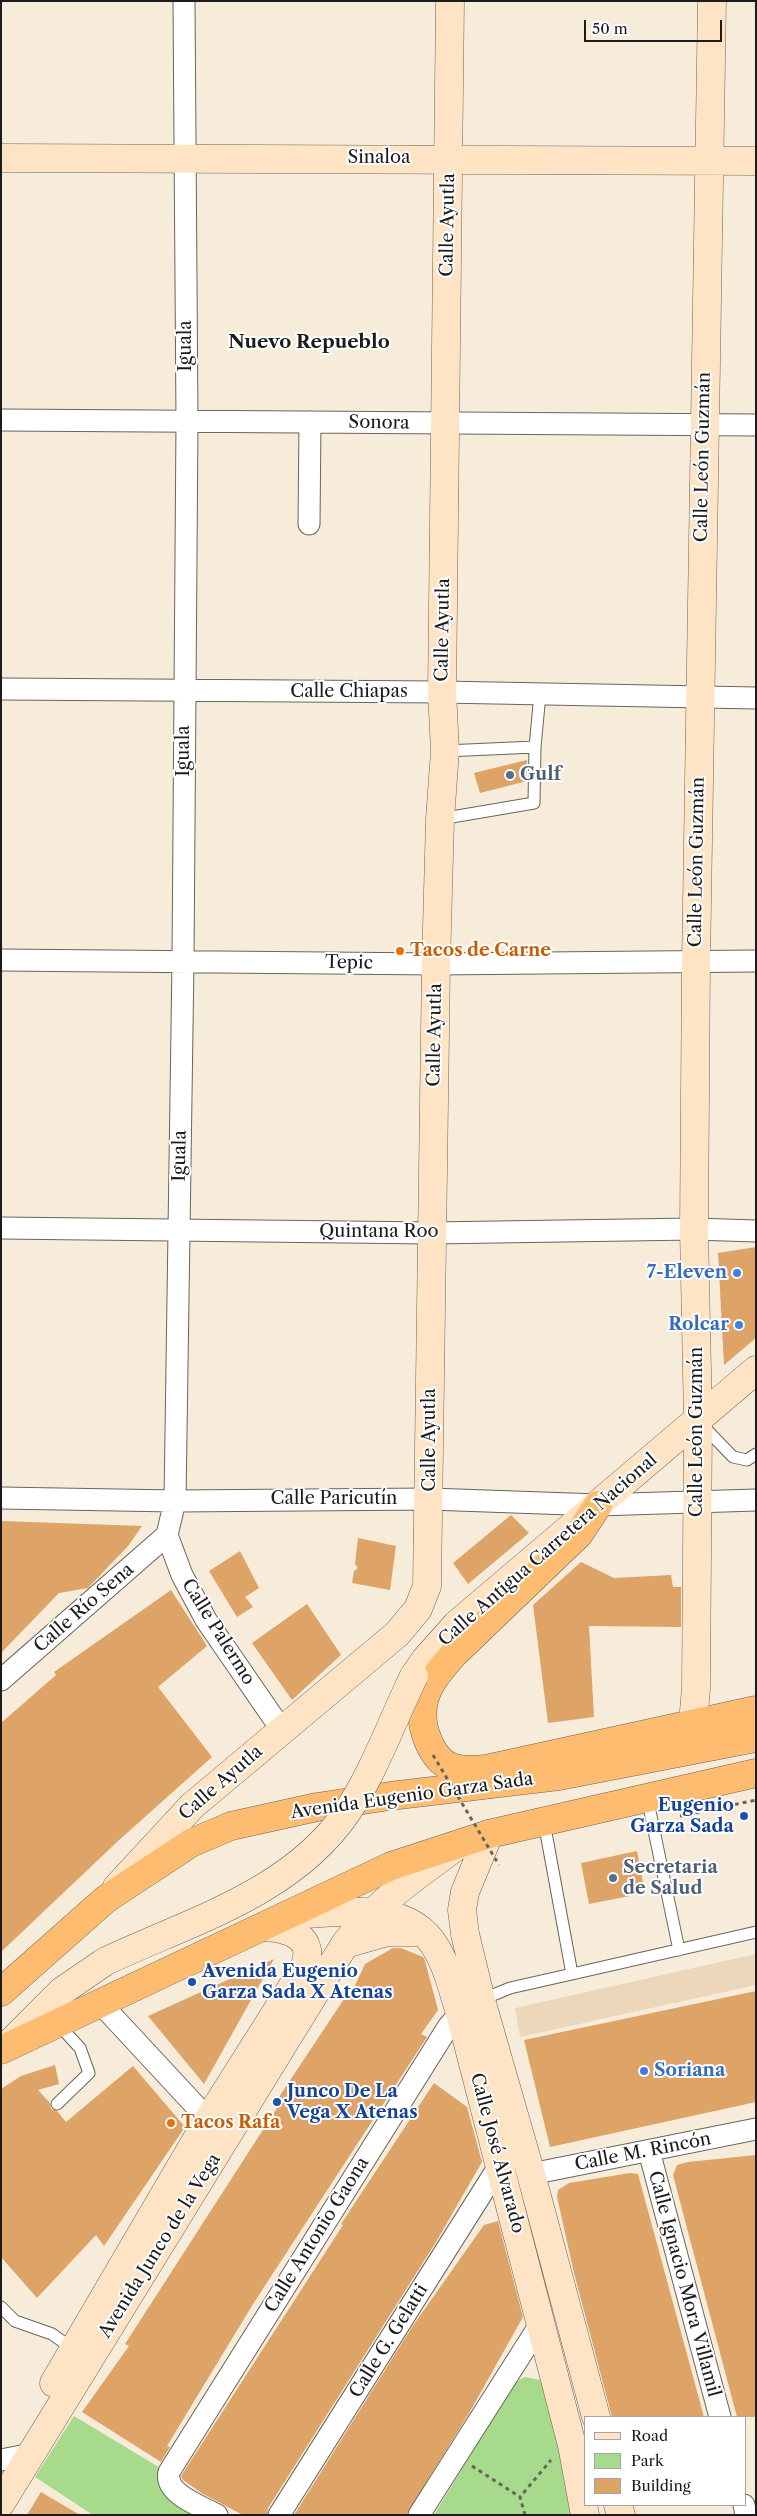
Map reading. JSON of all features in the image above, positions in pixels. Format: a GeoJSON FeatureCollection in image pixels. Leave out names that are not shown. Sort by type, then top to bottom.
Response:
{"type":"FeatureCollection","features":[{"type":"Feature","properties":{"kind":"highway"},"geometry":{"type":"LineString","coordinates":[[598,1505],[579,1534],[454,1654],[432,1683],[423,1707],[425,1728],[432,1748],[440,1759],[450,1767],[473,1770],[524,1761],[756,1710]]}},
{"type":"Feature","properties":{"kind":"highway"},"geometry":{"type":"LineString","coordinates":[[620,1764],[686,1725]]}},
{"type":"Feature","properties":{"kind":"highway","name":"Avenida Eugenio Garza Sada"},"geometry":{"type":"LineString","coordinates":[[1,1992],[106,1899],[191,1844],[231,1826],[316,1807],[390,1796],[559,1776],[756,1738]]}},
{"type":"Feature","properties":{"kind":"highway"},"geometry":{"type":"LineString","coordinates":[[524,1761],[559,1776]]}},
{"type":"Feature","properties":{"kind":"highway"},"geometry":{"type":"LineString","coordinates":[[4,2048],[102,2005],[291,1915],[341,1888],[391,1866],[477,1837],[756,1773]]}},
{"type":"Feature","properties":{"kind":"highway"},"geometry":{"type":"LineString","coordinates":[[675,1792],[720,1795],[756,1789]]}},
{"type":"Feature","properties":{"kind":"street","name":"Iguala"},"geometry":{"type":"LineString","coordinates":[[176,1500],[178,1230],[183,961],[187,421],[184,1]]}},
{"type":"Feature","properties":{"kind":"street","name":"Calle Ayutla"},"geometry":{"type":"LineString","coordinates":[[106,1899],[185,1813],[282,1729],[397,1634],[418,1609],[427,1586],[430,1499],[431,1233],[436,964],[440,819],[445,751],[442,692],[450,1]]}},
{"type":"Feature","properties":{"kind":"street","name":"Calle León Guzmán"},"geometry":{"type":"LineString","coordinates":[[686,1725],[696,1688],[698,1420],[694,1229],[696,962],[712,1]]}},
{"type":"Feature","properties":{"kind":"street","name":"Sinaloa"},"geometry":{"type":"LineString","coordinates":[[1,158],[756,160]]}},
{"type":"Feature","properties":{"kind":"street","name":"Sonora"},"geometry":{"type":"LineString","coordinates":[[1,420],[756,425]]}},
{"type":"Feature","properties":{"kind":"street"},"geometry":{"type":"LineString","coordinates":[[309,524],[310,422]]}},
{"type":"Feature","properties":{"kind":"street","name":"Calle Chiapas"},"geometry":{"type":"LineString","coordinates":[[1,689],[442,692],[756,698]]}},
{"type":"Feature","properties":{"kind":"street","name":"Tepic"},"geometry":{"type":"LineString","coordinates":[[1,960],[436,964],[756,961]]}},
{"type":"Feature","properties":{"kind":"street","name":"Quintana Roo"},"geometry":{"type":"LineString","coordinates":[[1,1228],[431,1233],[694,1229],[756,1231]]}},
{"type":"Feature","properties":{"kind":"street","name":"Calle Antigua Carretera Nacional"},"geometry":{"type":"LineString","coordinates":[[4,2048],[62,1991],[106,1960],[248,1896],[279,1879],[305,1860],[321,1845],[348,1811],[414,1676],[425,1660],[457,1624],[756,1370]]}},
{"type":"Feature","properties":{"kind":"street","name":"Calle Paricutín"},"geometry":{"type":"LineString","coordinates":[[1,1498],[176,1500],[430,1499],[598,1505],[756,1500]]}},
{"type":"Feature","properties":{"kind":"street"},"geometry":{"type":"LineString","coordinates":[[167,1536],[176,1500]]}},
{"type":"Feature","properties":{"kind":"street","name":"Calle Palermo"},"geometry":{"type":"LineString","coordinates":[[167,1536],[182,1575],[206,1620],[282,1729]]}},
{"type":"Feature","properties":{"kind":"street","name":"Calle Río Sena"},"geometry":{"type":"LineString","coordinates":[[1,1680],[167,1536]]}},
{"type":"Feature","properties":{"kind":"street","name":"Avenida Junco de la Vega"},"geometry":{"type":"LineString","coordinates":[[1,2504],[11,2461],[74,2349],[217,2129],[345,1944],[370,1913],[477,1837]]}},
{"type":"Feature","properties":{"kind":"street","name":"Calle José Alvarado"},"geometry":{"type":"LineString","coordinates":[[477,1837],[471,1874],[462,1910],[471,2007],[500,2166],[572,2445],[585,2515]]}},
{"type":"Feature","properties":{"kind":"street","name":"Calle José Alvarado"},"geometry":{"type":"LineString","coordinates":[[291,1915],[370,1913],[399,1916],[426,1933],[471,2007],[531,2174],[596,2416]]}},
{"type":"Feature","properties":{"kind":"street","name":"Avenida Junco de la Vega"},"geometry":{"type":"LineString","coordinates":[[11,2461],[217,2129],[307,1961],[306,1947],[296,1934],[280,1928],[264,1927]]}},
{"type":"Feature","properties":{"kind":"street"},"geometry":{"type":"LineString","coordinates":[[345,1944],[387,1932],[426,1933]]}},
{"type":"Feature","properties":{"kind":"street"},"geometry":{"type":"LineString","coordinates":[[102,2005],[217,2129]]}},
{"type":"Feature","properties":{"kind":"street","name":"Calle Antonio Gaona"},"geometry":{"type":"LineString","coordinates":[[217,2515],[173,2489],[168,2481],[169,2472],[443,2035],[471,2007]]}},
{"type":"Feature","properties":{"kind":"street","name":"Calle M. Rincón"},"geometry":{"type":"LineString","coordinates":[[531,2174],[756,2129]]}},
{"type":"Feature","properties":{"kind":"street","name":"Calle Ignacio Mora Villamil"},"geometry":{"type":"LineString","coordinates":[[649,2151],[720,2416]]}},
{"type":"Feature","properties":{"kind":"street","name":"Calle G. Gelatti"},"geometry":{"type":"LineString","coordinates":[[279,2515],[500,2166]]}},
{"type":"Feature","properties":{"kind":"street"},"geometry":{"type":"LineString","coordinates":[[524,2259],[552,2252]]}},
{"type":"Feature","properties":{"kind":"street"},"geometry":{"type":"LineString","coordinates":[[419,2515],[541,2323]]}},
{"type":"Feature","properties":{"kind":"lane"},"geometry":{"type":"LineString","coordinates":[[440,819],[534,803],[535,747],[540,694]]}},
{"type":"Feature","properties":{"kind":"lane"},"geometry":{"type":"LineString","coordinates":[[445,751],[535,747]]}},
{"type":"Feature","properties":{"kind":"lane"},"geometry":{"type":"LineString","coordinates":[[698,1420],[733,1457],[747,1460],[756,1454]]}},
{"type":"Feature","properties":{"kind":"lane"},"geometry":{"type":"LineString","coordinates":[[648,1797],[679,1950]]}},
{"type":"Feature","properties":{"kind":"lane"},"geometry":{"type":"LineString","coordinates":[[544,1821],[572,1974]]}},
{"type":"Feature","properties":{"kind":"lane"},"geometry":{"type":"LineString","coordinates":[[471,2007],[510,1988],[756,1932]]}},
{"type":"Feature","properties":{"kind":"lane"},"geometry":{"type":"LineString","coordinates":[[57,2104],[89,2073],[80,2048],[58,2024]]}},
{"type":"Feature","properties":{"kind":"lane"},"geometry":{"type":"LineString","coordinates":[[1,2307],[15,2321],[52,2334],[74,2349]]}},
{"type":"Feature","properties":{"kind":"path"},"geometry":{"type":"LineString","coordinates":[[434,1755],[499,1865]]}},
{"type":"Feature","properties":{"kind":"path"},"geometry":{"type":"LineString","coordinates":[[520,2497],[561,2448],[572,2445]]}},
{"type":"Feature","properties":{"kind":"path"},"geometry":{"type":"LineString","coordinates":[[456,2456],[520,2497],[525,2515]]}},
{"type":"Feature","properties":{"kind":"shaded area"},"geometry":{"type":"Polygon","coordinates":[[[756,1954],[756,1985],[520,2037],[515,2008],[756,1954]]]}},
{"type":"Feature","properties":{"kind":"green space"},"geometry":{"type":"Polygon","coordinates":[[[525,2377],[540,2380],[551,2396],[575,2515],[434,2515],[515,2382],[525,2377]]]}},
{"type":"Feature","properties":{"kind":"green space"},"geometry":{"type":"Polygon","coordinates":[[[74,2416],[162,2469],[211,2515],[93,2515],[35,2477],[74,2416]]]}},
{"type":"Feature","properties":{"kind":"building","name":"Gulf"},"geometry":{"type":"Polygon","coordinates":[[[527,760],[527,781],[480,793],[474,773],[527,760]]]}},
{"type":"Feature","properties":{"kind":"building"},"geometry":{"type":"Polygon","coordinates":[[[756,1247],[756,1338],[724,1365],[718,1253],[756,1247]]]}},
{"type":"Feature","properties":{"kind":"building"},"geometry":{"type":"Polygon","coordinates":[[[511,1515],[529,1533],[468,1584],[453,1563],[511,1515]]]}},
{"type":"Feature","properties":{"kind":"building"},"geometry":{"type":"Polygon","coordinates":[[[1,1521],[142,1526],[128,1546],[88,1588],[59,1593],[1,1653],[1,1521]]]}},
{"type":"Feature","properties":{"kind":"building"},"geometry":{"type":"Polygon","coordinates":[[[358,1538],[396,1546],[390,1590],[352,1583],[354,1571],[358,1568],[355,1564],[358,1538]]]}},
{"type":"Feature","properties":{"kind":"building"},"geometry":{"type":"Polygon","coordinates":[[[240,1551],[259,1588],[245,1597],[253,1607],[237,1617],[209,1571],[240,1551]]]}},
{"type":"Feature","properties":{"kind":"building"},"geometry":{"type":"Polygon","coordinates":[[[581,1562],[614,1578],[671,1575],[673,1587],[681,1587],[681,1627],[589,1626],[594,1717],[548,1723],[533,1605],[581,1562]]]}},
{"type":"Feature","properties":{"kind":"building"},"geometry":{"type":"Polygon","coordinates":[[[171,1590],[207,1646],[158,1687],[212,1757],[118,1841],[1,1952],[1,1723],[56,1675],[54,1672],[171,1590]]]}},
{"type":"Feature","properties":{"kind":"building"},"geometry":{"type":"Polygon","coordinates":[[[307,1604],[341,1655],[292,1700],[252,1643],[307,1604]]]}},
{"type":"Feature","properties":{"kind":"building","name":"Secretaria de Salud"},"geometry":{"type":"Polygon","coordinates":[[[637,1851],[645,1893],[589,1904],[581,1863],[637,1851]]]}},
{"type":"Feature","properties":{"kind":"building"},"geometry":{"type":"Polygon","coordinates":[[[393,1948],[401,1948],[423,1957],[425,1961],[438,2010],[421,2034],[427,2037],[253,2304],[167,2446],[170,2447],[161,2462],[82,2412],[129,2346],[125,2344],[277,2108],[273,2106],[348,1993],[351,1994],[365,1964],[393,1948]]]}},
{"type":"Feature","properties":{"kind":"building"},"geometry":{"type":"Polygon","coordinates":[[[274,1959],[204,2084],[148,2016],[274,1959]]]}},
{"type":"Feature","properties":{"kind":"building","name":"Soriana"},"geometry":{"type":"Polygon","coordinates":[[[756,1991],[756,2102],[550,2147],[524,2040],[756,1991]]]}},
{"type":"Feature","properties":{"kind":"building"},"geometry":{"type":"Polygon","coordinates":[[[55,2065],[59,2084],[38,2090],[50,2103],[51,2109],[57,2111],[66,2122],[133,2066],[185,2127],[104,2246],[96,2235],[37,2298],[1,2257],[1,2089],[21,2076],[55,2065]]]}},
{"type":"Feature","properties":{"kind":"building"},"geometry":{"type":"Polygon","coordinates":[[[434,2083],[467,2107],[482,2162],[436,2242],[268,2508],[267,2515],[243,2515],[203,2494],[183,2480],[181,2476],[343,2225],[341,2224],[434,2083]]]}},
{"type":"Feature","properties":{"kind":"building"},"geometry":{"type":"Polygon","coordinates":[[[756,2155],[756,2417],[737,2416],[673,2175],[677,2165],[688,2162],[756,2155]]]}},
{"type":"Feature","properties":{"kind":"building"},"geometry":{"type":"Polygon","coordinates":[[[630,2173],[638,2174],[704,2416],[612,2416],[574,2273],[557,2197],[558,2190],[569,2183],[630,2173]]]}},
{"type":"Feature","properties":{"kind":"building"},"geometry":{"type":"Polygon","coordinates":[[[498,2221],[523,2317],[468,2415],[406,2515],[294,2515],[412,2327],[484,2225],[498,2221]]]}},
{"type":"Feature","properties":{"kind":"building"},"geometry":{"type":"Polygon","coordinates":[[[41,2492],[80,2515],[27,2515],[41,2492]]]}},
{"type":"Feature","properties":{"kind":"place","name":"Gulf"},"geometry":{"type":"Point","coordinates":[510,775]}},
{"type":"Feature","properties":{"kind":"place","name":"Tacos de Carne"},"geometry":{"type":"Point","coordinates":[400,951]}},
{"type":"Feature","properties":{"kind":"place","name":"7-Eleven"},"geometry":{"type":"Point","coordinates":[737,1273]}},
{"type":"Feature","properties":{"kind":"place","name":"Rolcar"},"geometry":{"type":"Point","coordinates":[739,1325]}},
{"type":"Feature","properties":{"kind":"place","name":"Eugenio Garza Sada"},"geometry":{"type":"Point","coordinates":[744,1816]}},
{"type":"Feature","properties":{"kind":"place","name":"Secretaria de Salud"},"geometry":{"type":"Point","coordinates":[613,1878]}},
{"type":"Feature","properties":{"kind":"place","name":"Avenida Eugenio Garza Sada X Atenas"},"geometry":{"type":"Point","coordinates":[192,1982]}},
{"type":"Feature","properties":{"kind":"place","name":"Soriana"},"geometry":{"type":"Point","coordinates":[644,2071]}},
{"type":"Feature","properties":{"kind":"place","name":"Junco De La Vega X Atenas"},"geometry":{"type":"Point","coordinates":[277,2102]}},
{"type":"Feature","properties":{"kind":"place","name":"Tacos Rafa"},"geometry":{"type":"Point","coordinates":[171,2123]}},
{"type":"Feature","properties":{"kind":"district","name":"Nuevo Repueblo"},"geometry":{"type":"Point","coordinates":[309,343]}}]}
